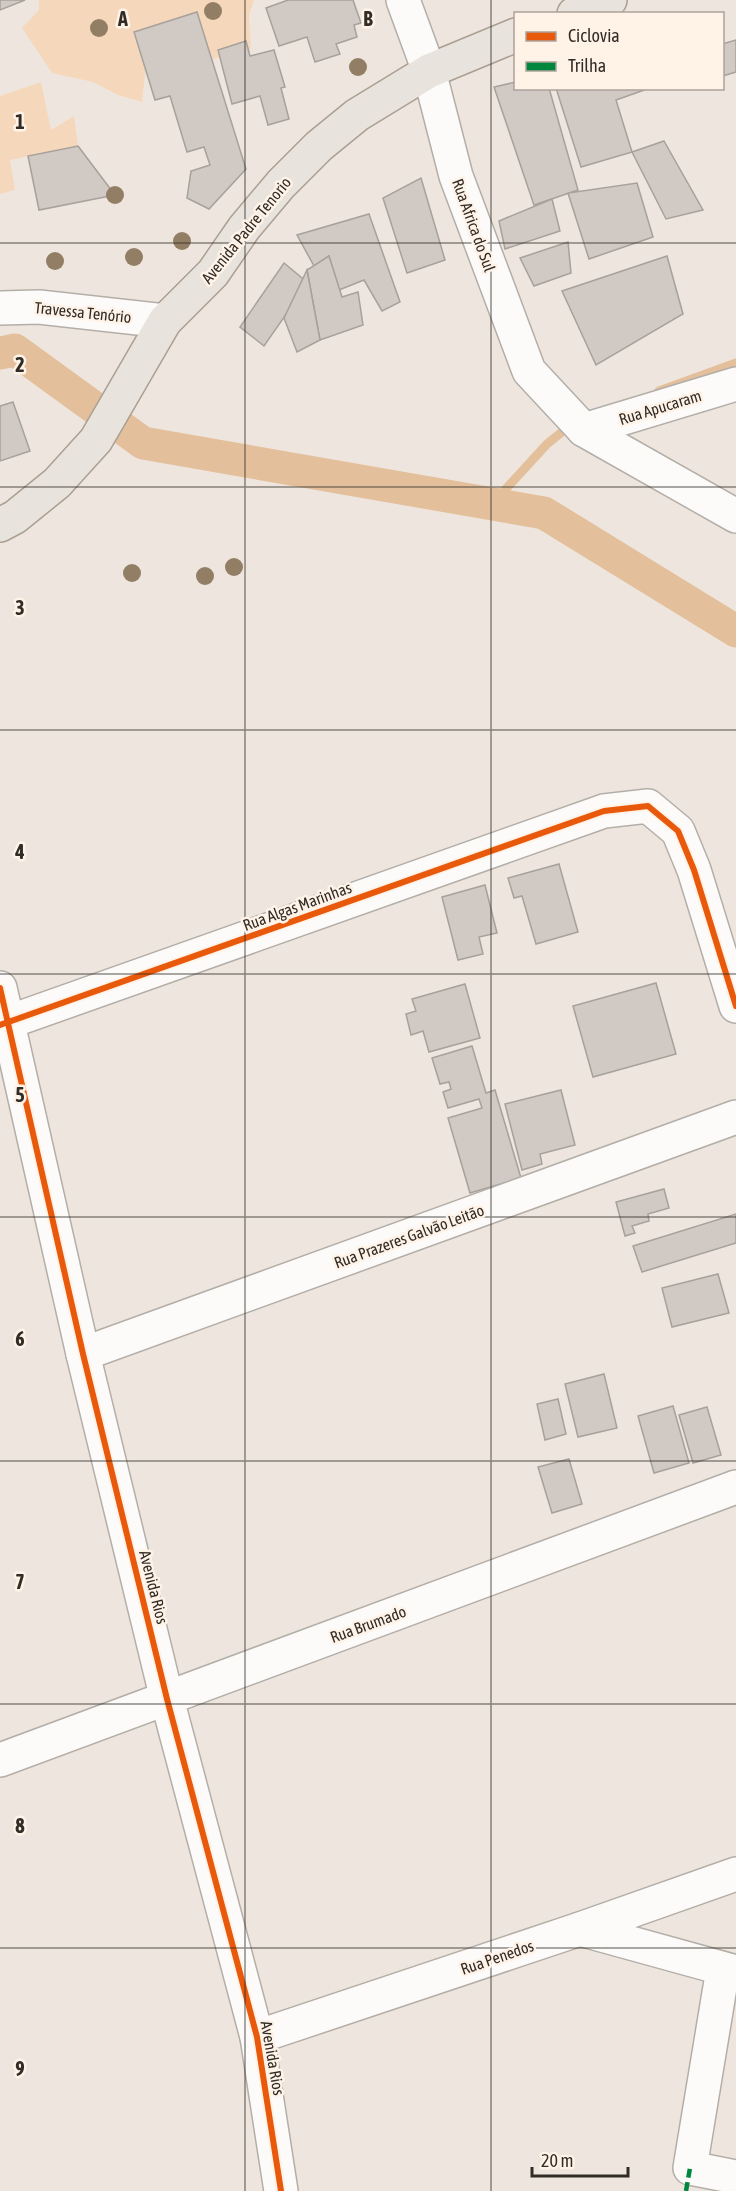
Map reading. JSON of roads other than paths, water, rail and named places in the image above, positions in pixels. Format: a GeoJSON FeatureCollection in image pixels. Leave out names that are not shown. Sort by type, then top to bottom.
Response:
{"type":"FeatureCollection","features":[{"type":"Feature","properties":{"kind":"main road"},"geometry":{"type":"LineString","coordinates":[[579,12],[610,0]]}},
{"type":"Feature","properties":{"kind":"main road","name":"Avenida Padre Tenorio"},"geometry":{"type":"LineString","coordinates":[[0,525],[15,517],[57,483],[96,440],[165,321],[213,273],[244,228],[281,184],[319,146],[357,115],[429,71],[514,36]]}},
{"type":"Feature","properties":{"kind":"street","name":"Rua Africa do Sul"},"geometry":{"type":"LineString","coordinates":[[403,0],[429,71],[456,176],[530,371],[584,430],[736,516]]}},
{"type":"Feature","properties":{"kind":"street","name":"Travessa Tenório"},"geometry":{"type":"LineString","coordinates":[[0,308],[39,307],[165,321]]}},
{"type":"Feature","properties":{"kind":"street","name":"Rua Apucaram"},"geometry":{"type":"LineString","coordinates":[[584,430],[736,384]]}},
{"type":"Feature","properties":{"kind":"street","name":"Rua Algas Marinhas"},"geometry":{"type":"LineString","coordinates":[[4,1024],[604,812],[648,806],[678,831],[694,870],[736,1006]]}},
{"type":"Feature","properties":{"kind":"street","name":"Avenida Rios"},"geometry":{"type":"LineString","coordinates":[[0,988],[4,1024],[167,1699],[257,2037],[281,2191]]}},
{"type":"Feature","properties":{"kind":"street","name":"Rua Prazeres Galvão Leitão"},"geometry":{"type":"LineString","coordinates":[[83,1354],[736,1117]]}},
{"type":"Feature","properties":{"kind":"street","name":"Rua Brumado"},"geometry":{"type":"LineString","coordinates":[[0,1760],[736,1487]]}},
{"type":"Feature","properties":{"kind":"street","name":"Rua Penedos"},"geometry":{"type":"LineString","coordinates":[[257,2037],[580,1929],[736,1874]]}},
{"type":"Feature","properties":{"kind":"street"},"geometry":{"type":"LineString","coordinates":[[580,1929],[729,1971],[690,2168],[736,2177]]}},
{"type":"Feature","properties":{"kind":"waterway"},"geometry":{"type":"LineString","coordinates":[[0,353],[15,350],[143,443],[544,513],[736,631]]}},
{"type":"Feature","properties":{"kind":"waterway"},"geometry":{"type":"LineString","coordinates":[[659,391],[736,363]]}},
{"type":"Feature","properties":{"kind":"waterway"},"geometry":{"type":"LineString","coordinates":[[493,503],[547,444],[572,424]]}}]}
